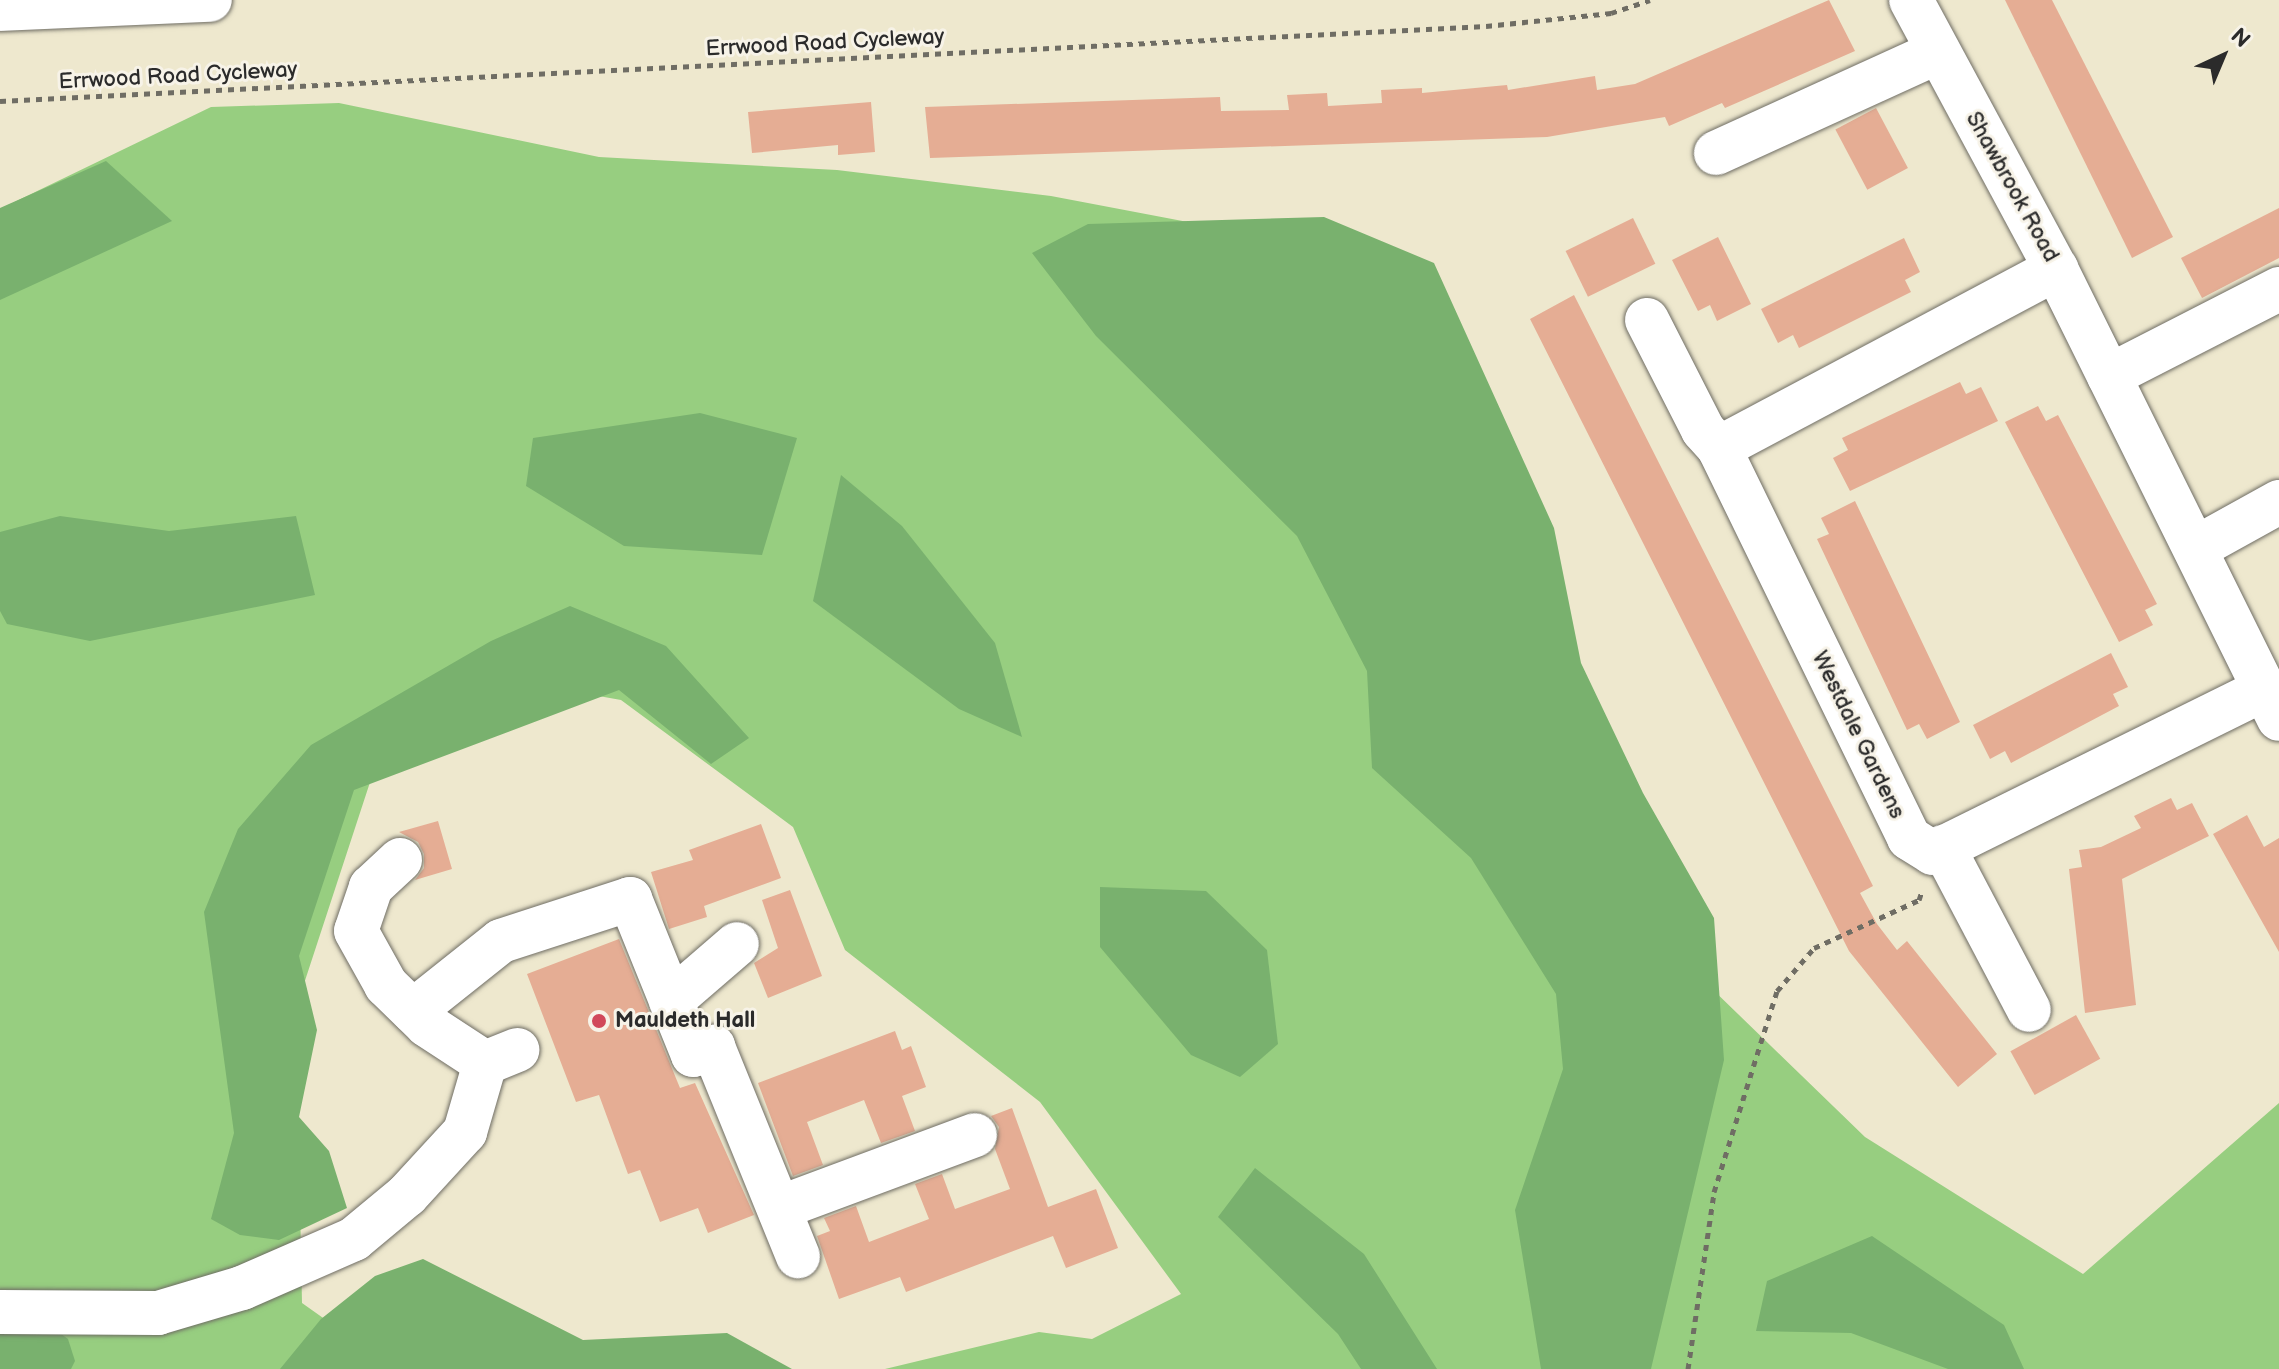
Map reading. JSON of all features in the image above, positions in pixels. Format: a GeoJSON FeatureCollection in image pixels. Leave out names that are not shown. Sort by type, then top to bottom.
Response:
{"type":"FeatureCollection","features":[{"type":"Feature","properties":{"kind":"street"},"geometry":{"type":"LineString","coordinates":[[0,9],[210,0]]}},
{"type":"Feature","properties":{"kind":"street","name":"Shawbrook Road"},"geometry":{"type":"LineString","coordinates":[[1911,0],[2056,269],[2271,705]]}},
{"type":"Feature","properties":{"kind":"street"},"geometry":{"type":"LineString","coordinates":[[1716,153],[1938,52]]}},
{"type":"Feature","properties":{"kind":"street"},"geometry":{"type":"LineString","coordinates":[[1719,448],[2056,269]]}},
{"type":"Feature","properties":{"kind":"street"},"geometry":{"type":"LineString","coordinates":[[2109,376],[2279,289]]}},
{"type":"Feature","properties":{"kind":"street","name":"Westdale Gardens"},"geometry":{"type":"LineString","coordinates":[[1647,320],[1703,430],[1719,448],[1909,838],[1938,850]]}},
{"type":"Feature","properties":{"kind":"street"},"geometry":{"type":"LineString","coordinates":[[2196,548],[2279,502]]}},
{"type":"Feature","properties":{"kind":"street"},"geometry":{"type":"LineString","coordinates":[[2029,1010],[1938,850],[2271,705]]}},
{"type":"Feature","properties":{"kind":"street"},"geometry":{"type":"LineString","coordinates":[[0,1312],[158,1313],[242,1288],[354,1239],[407,1195],[465,1132],[501,1057],[413,1011],[386,985],[356,931],[371,887],[400,860]]}},
{"type":"Feature","properties":{"kind":"street"},"geometry":{"type":"LineString","coordinates":[[413,1011],[501,941],[630,899],[693,1055],[713,1047],[798,1256]]}},
{"type":"Feature","properties":{"kind":"street"},"geometry":{"type":"LineString","coordinates":[[671,1001],[737,944]]}},
{"type":"Feature","properties":{"kind":"street"},"geometry":{"type":"LineString","coordinates":[[779,1208],[975,1135]]}},
{"type":"Feature","properties":{"kind":"path","name":"Errwood Road Cycleway"},"geometry":{"type":"LineString","coordinates":[[0,101],[1486,26],[1611,13],[1650,0]]}},
{"type":"Feature","properties":{"kind":"path"},"geometry":{"type":"LineString","coordinates":[[1688,1369],[1714,1192],[1777,991],[1814,948],[1919,900],[1938,850]]}},
{"type":"Feature","properties":{"kind":"green space"},"geometry":{"type":"Polygon","coordinates":[[[339,103],[599,157],[837,170],[1051,196],[1277,239],[1611,891],[1865,1137],[2083,1274],[2279,1103],[2279,1369],[885,1369],[1039,1332],[1092,1339],[1181,1294],[1040,1102],[845,950],[793,827],[621,700],[565,690],[375,767],[279,1060],[300,1202],[302,1303],[357,1342],[454,1369],[0,1369],[0,209],[211,107],[339,103]]]}},
{"type":"Feature","properties":{"kind":"green space"},"geometry":{"type":"Polygon","coordinates":[[[106,161],[172,221],[0,300],[0,208],[106,161]]]}},
{"type":"Feature","properties":{"kind":"green space"},"geometry":{"type":"Polygon","coordinates":[[[1324,217],[1434,263],[1554,528],[1581,663],[1643,793],[1714,918],[1724,1060],[1651,1369],[1541,1369],[1515,1210],[1563,1069],[1556,994],[1471,858],[1372,768],[1367,671],[1297,536],[1096,336],[1032,253],[1088,224],[1324,217]]]}},
{"type":"Feature","properties":{"kind":"green space"},"geometry":{"type":"Polygon","coordinates":[[[700,413],[797,438],[762,555],[624,546],[526,486],[533,438],[700,413]]]}},
{"type":"Feature","properties":{"kind":"green space"},"geometry":{"type":"Polygon","coordinates":[[[841,475],[902,526],[995,643],[1022,737],[959,709],[813,601],[841,475]]]}},
{"type":"Feature","properties":{"kind":"green space"},"geometry":{"type":"Polygon","coordinates":[[[60,516],[169,531],[296,516],[315,595],[90,641],[7,624],[0,611],[0,532],[60,516]]]}},
{"type":"Feature","properties":{"kind":"green space"},"geometry":{"type":"Polygon","coordinates":[[[570,606],[666,646],[749,738],[711,764],[619,690],[354,790],[299,956],[317,1030],[299,1117],[329,1151],[347,1208],[279,1240],[240,1235],[211,1219],[234,1133],[204,912],[238,829],[311,745],[491,641],[570,606]]]}},
{"type":"Feature","properties":{"kind":"green space"},"geometry":{"type":"Polygon","coordinates":[[[1100,887],[1206,891],[1267,950],[1278,1044],[1240,1077],[1191,1055],[1100,947],[1100,887]]]}},
{"type":"Feature","properties":{"kind":"green space"},"geometry":{"type":"Polygon","coordinates":[[[1255,1168],[1364,1254],[1437,1369],[1361,1369],[1338,1334],[1218,1217],[1255,1168]]]}},
{"type":"Feature","properties":{"kind":"green space"},"geometry":{"type":"Polygon","coordinates":[[[1872,1236],[2004,1325],[2024,1369],[1948,1369],[1851,1333],[1756,1331],[1767,1281],[1872,1236]]]}},
{"type":"Feature","properties":{"kind":"green space"},"geometry":{"type":"Polygon","coordinates":[[[423,1259],[583,1340],[727,1333],[792,1369],[280,1369],[321,1319],[375,1276],[423,1259]]]}},
{"type":"Feature","properties":{"kind":"green space"},"geometry":{"type":"Polygon","coordinates":[[[0,1297],[12,1298],[68,1339],[75,1361],[71,1369],[0,1369],[0,1297]]]}},
{"type":"Feature","properties":{"kind":"building"},"geometry":{"type":"Polygon","coordinates":[[[1829,0],[1855,51],[1725,108],[1722,103],[1669,126],[1665,117],[1547,137],[930,158],[925,107],[1220,97],[1221,111],[1289,110],[1287,95],[1327,93],[1328,106],[1382,103],[1381,90],[1422,88],[1422,93],[1507,85],[1508,90],[1595,76],[1597,90],[1635,84],[1829,0]]]}},
{"type":"Feature","properties":{"kind":"building"},"geometry":{"type":"Polygon","coordinates":[[[2005,0],[2052,0],[2173,237],[2132,258],[2005,0]]]}},
{"type":"Feature","properties":{"kind":"building"},"geometry":{"type":"Polygon","coordinates":[[[871,102],[875,152],[838,155],[838,145],[752,153],[748,112],[871,102]]]}},
{"type":"Feature","properties":{"kind":"building"},"geometry":{"type":"Polygon","coordinates":[[[1876,108],[1908,168],[1867,190],[1835,130],[1876,108]]]}},
{"type":"Feature","properties":{"kind":"building"},"geometry":{"type":"Polygon","coordinates":[[[2279,208],[2279,258],[2202,298],[2181,258],[2279,208]]]}},
{"type":"Feature","properties":{"kind":"building"},"geometry":{"type":"Polygon","coordinates":[[[1633,218],[1655,264],[1588,297],[1566,251],[1633,218]]]}},
{"type":"Feature","properties":{"kind":"building"},"geometry":{"type":"Polygon","coordinates":[[[1718,237],[1751,304],[1717,321],[1710,305],[1698,311],[1672,260],[1718,237]]]}},
{"type":"Feature","properties":{"kind":"building"},"geometry":{"type":"Polygon","coordinates":[[[1904,238],[1920,272],[1905,280],[1911,292],[1799,348],[1793,335],[1778,343],[1761,309],[1904,238]]]}},
{"type":"Feature","properties":{"kind":"building"},"geometry":{"type":"Polygon","coordinates":[[[1574,295],[1873,886],[1860,893],[1877,924],[1897,950],[1907,941],[1997,1054],[1958,1087],[1849,951],[1530,319],[1574,295]]]}},
{"type":"Feature","properties":{"kind":"building"},"geometry":{"type":"Polygon","coordinates":[[[1960,382],[1966,394],[1981,387],[1998,421],[1850,491],[1833,458],[1848,450],[1842,438],[1960,382]]]}},
{"type":"Feature","properties":{"kind":"building"},"geometry":{"type":"Polygon","coordinates":[[[2038,406],[2046,421],[2058,415],[2157,604],[2145,610],[2153,625],[2119,642],[2005,422],[2038,406]]]}},
{"type":"Feature","properties":{"kind":"building"},"geometry":{"type":"Polygon","coordinates":[[[1855,501],[1960,722],[1927,739],[1919,724],[1907,730],[1817,539],[1829,534],[1821,518],[1855,501]]]}},
{"type":"Feature","properties":{"kind":"building"},"geometry":{"type":"Polygon","coordinates":[[[2111,653],[2128,687],[2113,694],[2119,706],[2011,763],[2005,751],[1990,759],[1973,725],[2111,653]]]}},
{"type":"Feature","properties":{"kind":"building"},"geometry":{"type":"Polygon","coordinates":[[[2171,798],[2177,810],[2192,803],[2209,836],[2122,879],[2136,1005],[2085,1013],[2069,869],[2082,867],[2079,850],[2101,847],[2141,828],[2134,816],[2171,798]]]}},
{"type":"Feature","properties":{"kind":"building"},"geometry":{"type":"Polygon","coordinates":[[[2247,815],[2264,847],[2279,838],[2279,952],[2213,834],[2247,815]]]}},
{"type":"Feature","properties":{"kind":"building"},"geometry":{"type":"Polygon","coordinates":[[[438,821],[452,869],[415,880],[424,868],[424,854],[418,842],[399,832],[438,821]]]}},
{"type":"Feature","properties":{"kind":"building"},"geometry":{"type":"Polygon","coordinates":[[[761,824],[781,878],[704,906],[707,917],[669,929],[651,872],[693,860],[689,850],[761,824]]]}},
{"type":"Feature","properties":{"kind":"building"},"geometry":{"type":"Polygon","coordinates":[[[790,890],[822,976],[768,998],[754,963],[778,948],[762,900],[790,890]]]}},
{"type":"Feature","properties":{"kind":"building"},"geometry":{"type":"Polygon","coordinates":[[[619,939],[680,1088],[695,1083],[754,1215],[708,1233],[698,1208],[660,1222],[640,1170],[628,1174],[599,1095],[576,1102],[527,974],[619,939]]]}},
{"type":"Feature","properties":{"kind":"building"},"geometry":{"type":"Polygon","coordinates":[[[2076,1015],[2100,1059],[2035,1095],[2010,1051],[2076,1015]]]}},
{"type":"Feature","properties":{"kind":"building"},"geometry":{"type":"Polygon","coordinates":[[[895,1031],[902,1050],[911,1046],[926,1087],[902,1096],[915,1131],[881,1143],[864,1100],[807,1122],[823,1165],[793,1176],[758,1083],[895,1031]]]}},
{"type":"Feature","properties":{"kind":"building"},"geometry":{"type":"Polygon","coordinates":[[[1012,1108],[1048,1207],[1096,1189],[1118,1248],[1066,1268],[1053,1236],[906,1292],[900,1277],[839,1299],[817,1236],[830,1231],[824,1218],[856,1206],[869,1242],[929,1219],[915,1184],[942,1174],[955,1209],[1010,1189],[995,1149],[999,1127],[991,1116],[1012,1108]]]}},
{"type":"Feature","properties":{"kind":"place","name":"Mauldeth Hall"},"geometry":{"type":"Point","coordinates":[599,1021]}}]}
